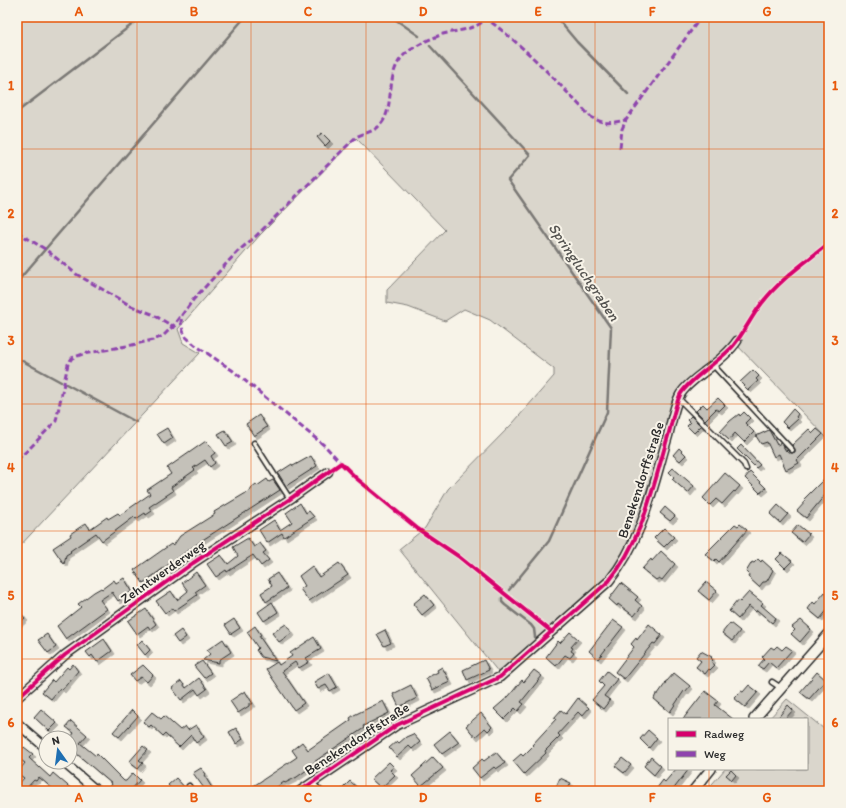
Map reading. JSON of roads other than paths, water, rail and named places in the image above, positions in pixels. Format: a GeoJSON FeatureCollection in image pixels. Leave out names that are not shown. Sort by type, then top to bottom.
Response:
{"type":"FeatureCollection","features":[{"type":"Feature","properties":{"kind":"street","name":"Benekendorffstraße"},"geometry":{"type":"LineString","coordinates":[[300,791],[398,725],[500,677],[608,581],[622,564],[636,536],[646,508],[680,395],[694,380],[733,347],[737,341]]}},
{"type":"Feature","properties":{"kind":"street","name":"Zehntwerderweg"},"geometry":{"type":"LineString","coordinates":[[17,698],[65,655],[193,563],[328,472]]}},
{"type":"Feature","properties":{"kind":"street"},"geometry":{"type":"LineString","coordinates":[[755,718],[829,634]]}},
{"type":"Feature","properties":{"kind":"street"},"geometry":{"type":"LineString","coordinates":[[17,723],[38,741]]}},
{"type":"Feature","properties":{"kind":"street"},"geometry":{"type":"LineString","coordinates":[[72,770],[97,791]]}},
{"type":"Feature","properties":{"kind":"street"},"geometry":{"type":"LineString","coordinates":[[693,791],[710,770]]}},
{"type":"Feature","properties":{"kind":"lane"},"geometry":{"type":"LineString","coordinates":[[713,365],[792,450]]}},
{"type":"Feature","properties":{"kind":"lane"},"geometry":{"type":"LineString","coordinates":[[679,399],[744,464],[746,470]]}},
{"type":"Feature","properties":{"kind":"lane"},"geometry":{"type":"LineString","coordinates":[[254,443],[290,499]]}},
{"type":"Feature","properties":{"kind":"lane"},"geometry":{"type":"LineString","coordinates":[[772,682],[781,688]]}},
{"type":"Feature","properties":{"kind":"lane"},"geometry":{"type":"LineString","coordinates":[[312,783],[321,791]]}},
{"type":"Feature","properties":{"kind":"lane"},"geometry":{"type":"LineString","coordinates":[[189,786],[192,791]]}},
{"type":"Feature","properties":{"kind":"waterway"},"geometry":{"type":"LineString","coordinates":[[17,112],[142,17]]}},
{"type":"Feature","properties":{"kind":"waterway"},"geometry":{"type":"LineString","coordinates":[[17,282],[245,17]]}},
{"type":"Feature","properties":{"kind":"waterway","name":"Springluchgraben"},"geometry":{"type":"LineString","coordinates":[[392,17],[419,36]]}},
{"type":"Feature","properties":{"kind":"waterway"},"geometry":{"type":"LineString","coordinates":[[556,17],[577,42],[628,94]]}},
{"type":"Feature","properties":{"kind":"waterway","name":"Springluchgraben"},"geometry":{"type":"LineString","coordinates":[[430,46],[530,155],[508,180],[611,328],[607,412],[549,541],[509,590]]}},
{"type":"Feature","properties":{"kind":"waterway"},"geometry":{"type":"LineString","coordinates":[[17,358],[61,382]]}},
{"type":"Feature","properties":{"kind":"waterway"},"geometry":{"type":"LineString","coordinates":[[66,384],[136,422]]}},
{"type":"Feature","properties":{"kind":"waterway","name":"Springluchgraben"},"geometry":{"type":"LineString","coordinates":[[502,598],[502,602],[505,605],[531,625],[534,629],[535,637]]}}]}
